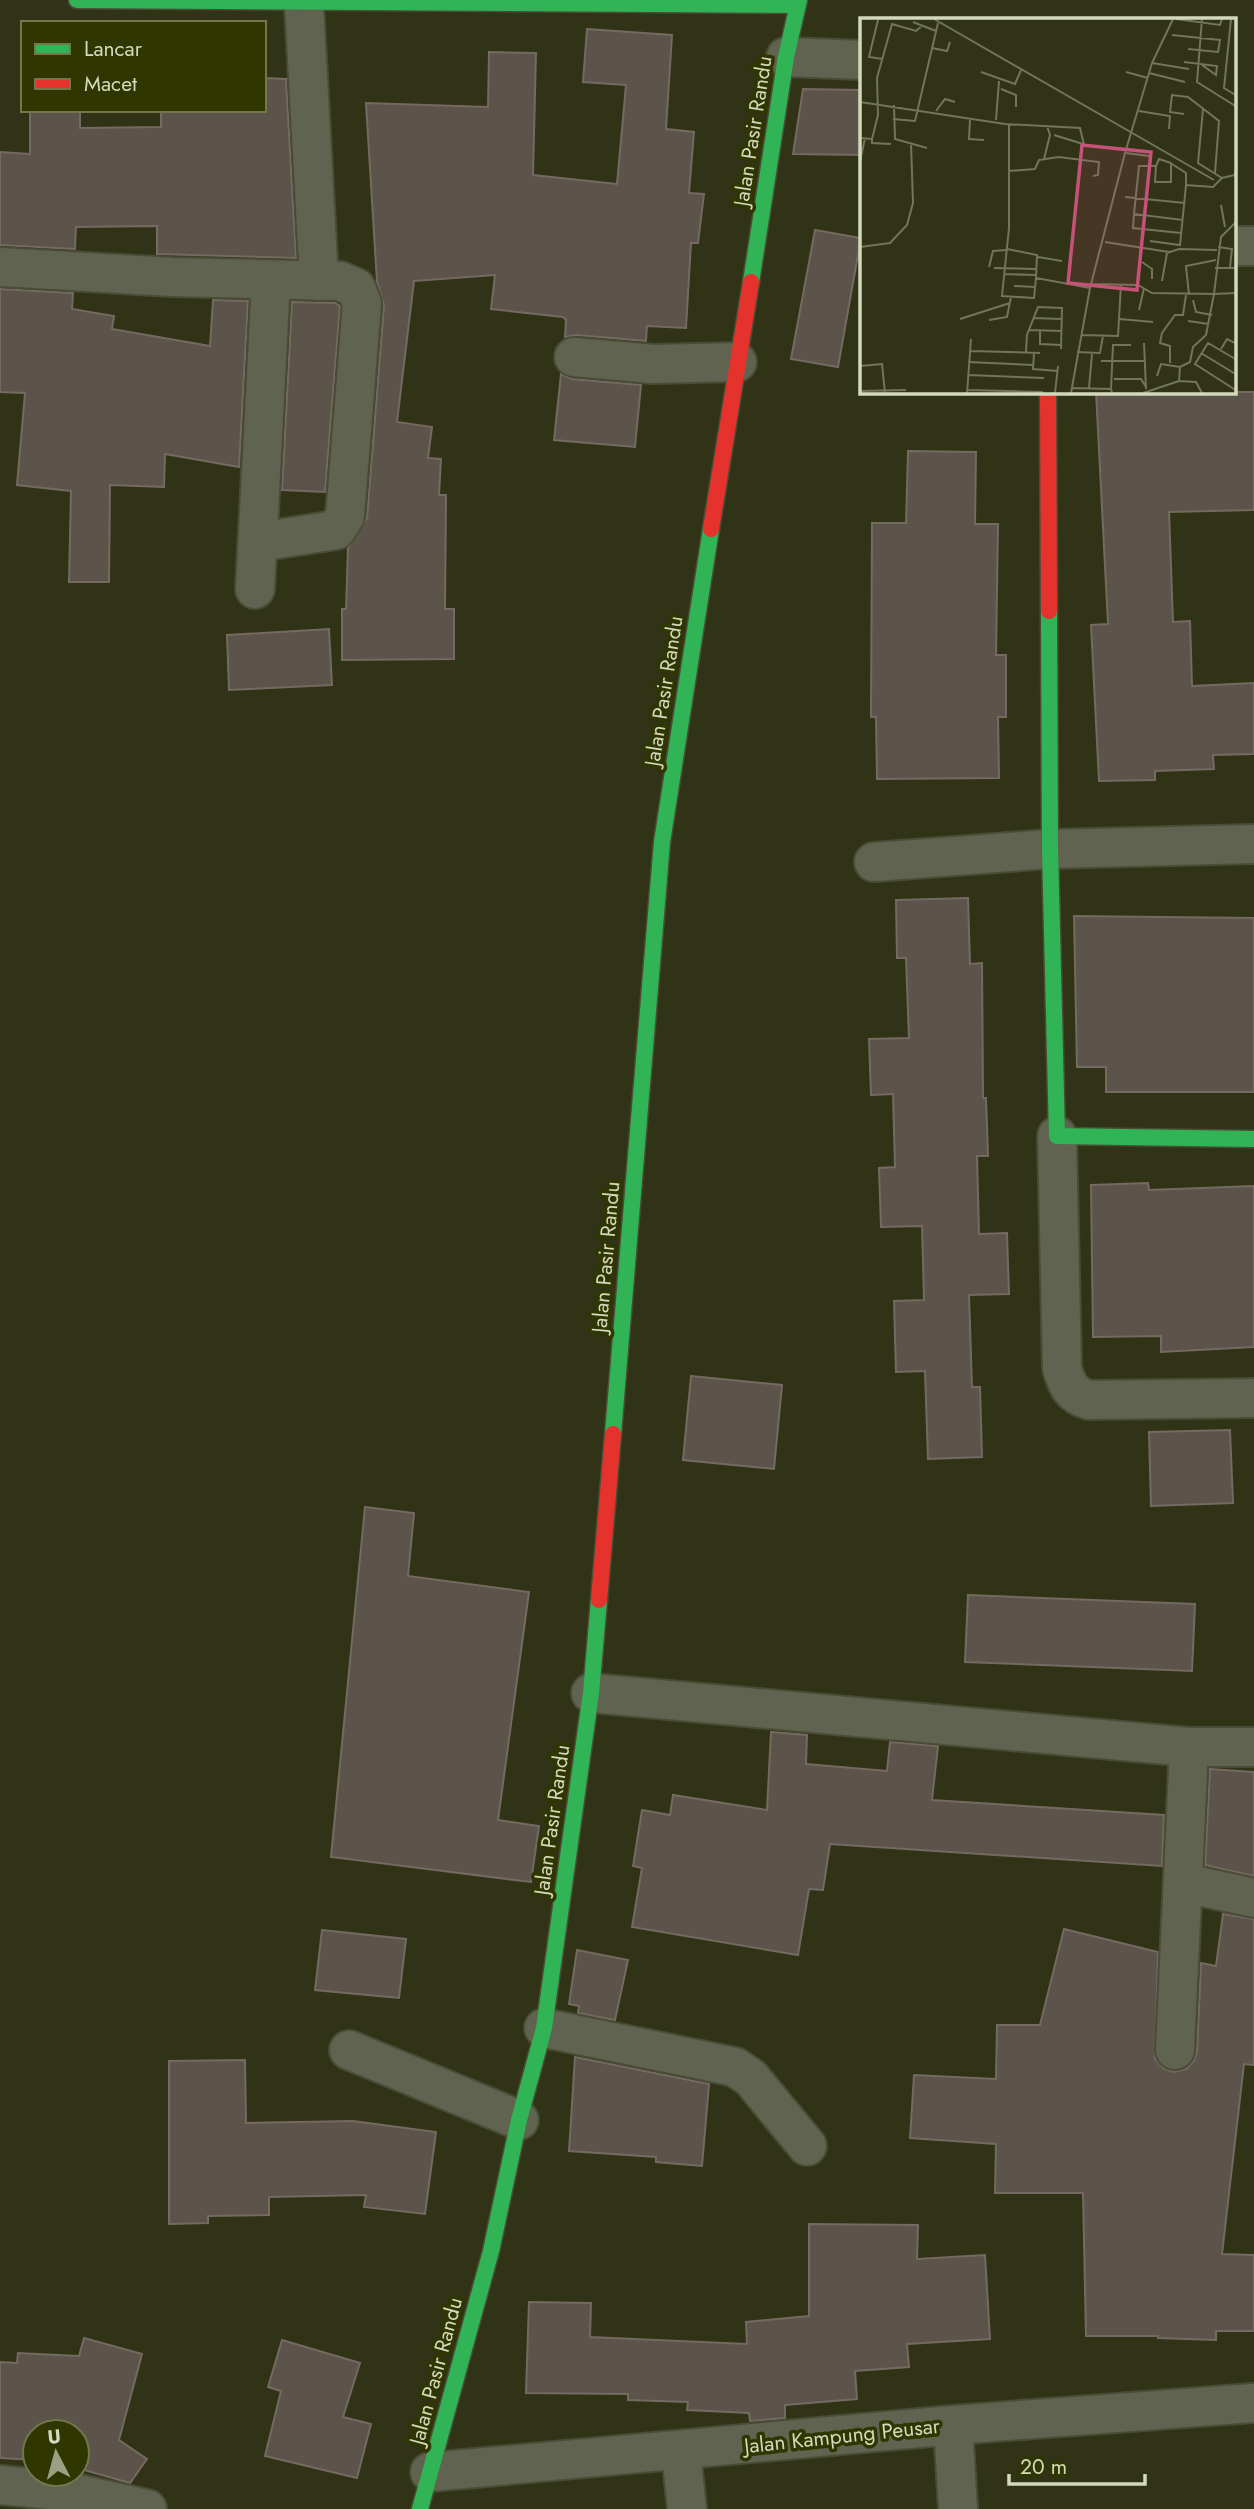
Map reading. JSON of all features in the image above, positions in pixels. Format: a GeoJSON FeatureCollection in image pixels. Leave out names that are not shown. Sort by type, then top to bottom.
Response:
{"type":"FeatureCollection","features":[{"type":"Feature","properties":{"kind":"main road"},"geometry":{"type":"LineString","coordinates":[[77,0],[304,4],[798,2]]}},
{"type":"Feature","properties":{"kind":"main road","name":"Jalan Pasir Randu"},"geometry":{"type":"LineString","coordinates":[[421,2509],[491,2251],[519,2120],[544,2028],[591,1693],[662,842],[786,57],[798,2]]}},
{"type":"Feature","properties":{"kind":"main road"},"geometry":{"type":"LineString","coordinates":[[1048,394],[1050,849],[1057,1136],[1254,1139]]}},
{"type":"Feature","properties":{"kind":"street"},"geometry":{"type":"LineString","coordinates":[[304,4],[319,281]]}},
{"type":"Feature","properties":{"kind":"street"},"geometry":{"type":"LineString","coordinates":[[786,57],[860,60]]}},
{"type":"Feature","properties":{"kind":"street"},"geometry":{"type":"LineString","coordinates":[[1236,246],[1254,246]]}},
{"type":"Feature","properties":{"kind":"street"},"geometry":{"type":"LineString","coordinates":[[0,267],[340,281],[356,288],[362,303],[345,516],[336,530],[257,542]]}},
{"type":"Feature","properties":{"kind":"street"},"geometry":{"type":"LineString","coordinates":[[255,589],[271,280]]}},
{"type":"Feature","properties":{"kind":"street"},"geometry":{"type":"LineString","coordinates":[[574,358],[653,363],[737,362]]}},
{"type":"Feature","properties":{"kind":"street"},"geometry":{"type":"LineString","coordinates":[[874,862],[1050,849],[1254,844]]}},
{"type":"Feature","properties":{"kind":"street"},"geometry":{"type":"LineString","coordinates":[[1057,1136],[1062,1368],[1067,1385],[1076,1396],[1089,1399],[1254,1398]]}},
{"type":"Feature","properties":{"kind":"street"},"geometry":{"type":"LineString","coordinates":[[591,1693],[1189,1747],[1254,1747]]}},
{"type":"Feature","properties":{"kind":"street"},"geometry":{"type":"LineString","coordinates":[[1175,2050],[1189,1747]]}},
{"type":"Feature","properties":{"kind":"street"},"geometry":{"type":"LineString","coordinates":[[1184,1883],[1254,1898]]}},
{"type":"Feature","properties":{"kind":"street"},"geometry":{"type":"LineString","coordinates":[[544,2028],[735,2067],[751,2078],[807,2146]]}},
{"type":"Feature","properties":{"kind":"street"},"geometry":{"type":"LineString","coordinates":[[349,2050],[519,2120]]}},
{"type":"Feature","properties":{"kind":"street","name":"Jalan Kampung Peusar"},"geometry":{"type":"LineString","coordinates":[[430,2472],[953,2426],[1254,2403]]}},
{"type":"Feature","properties":{"kind":"street"},"geometry":{"type":"LineString","coordinates":[[953,2426],[958,2509]]}},
{"type":"Feature","properties":{"kind":"street"},"geometry":{"type":"LineString","coordinates":[[681,2452],[687,2509]]}},
{"type":"Feature","properties":{"kind":"street"},"geometry":{"type":"LineString","coordinates":[[0,2485],[70,2492],[147,2509]]}},
{"type":"Feature","properties":{"kind":"building"},"geometry":{"type":"Polygon","coordinates":[[[587,29],[672,35],[666,129],[694,132],[689,193],[704,194],[698,243],[691,243],[686,328],[647,326],[646,341],[576,335],[565,337],[566,320],[563,317],[491,309],[495,275],[414,281],[397,422],[432,427],[428,458],[441,459],[439,495],[446,495],[445,609],[454,609],[454,659],[342,660],[342,609],[346,609],[348,548],[367,518],[384,305],[377,282],[366,103],[488,107],[489,52],[536,53],[533,175],[617,184],[626,85],[583,82],[587,29]]]}},
{"type":"Feature","properties":{"kind":"building"},"geometry":{"type":"Polygon","coordinates":[[[266,78],[286,79],[296,258],[157,254],[157,226],[76,227],[75,249],[0,245],[0,152],[30,154],[30,112],[80,112],[80,128],[161,127],[161,112],[266,112],[266,78]]]}},
{"type":"Feature","properties":{"kind":"building"},"geometry":{"type":"Polygon","coordinates":[[[803,89],[860,90],[860,155],[793,154],[803,89]]]}},
{"type":"Feature","properties":{"kind":"building"},"geometry":{"type":"Polygon","coordinates":[[[815,230],[860,238],[838,367],[791,359],[815,230]]]}},
{"type":"Feature","properties":{"kind":"building"},"geometry":{"type":"Polygon","coordinates":[[[0,289],[73,293],[72,309],[114,316],[112,329],[210,346],[213,300],[248,301],[239,467],[165,454],[164,487],[110,485],[109,582],[69,582],[71,491],[17,485],[25,393],[0,392],[0,289]]]}},
{"type":"Feature","properties":{"kind":"building"},"geometry":{"type":"Polygon","coordinates":[[[292,302],[335,303],[340,306],[325,492],[282,490],[292,302]]]}},
{"type":"Feature","properties":{"kind":"building"},"geometry":{"type":"Polygon","coordinates":[[[561,374],[572,379],[641,385],[635,447],[554,440],[561,374]]]}},
{"type":"Feature","properties":{"kind":"building"},"geometry":{"type":"Polygon","coordinates":[[[1254,392],[1254,510],[1169,512],[1173,622],[1190,621],[1192,686],[1254,683],[1254,754],[1213,755],[1214,769],[1155,771],[1155,780],[1099,781],[1091,625],[1108,624],[1096,394],[1254,392]]]}},
{"type":"Feature","properties":{"kind":"building"},"geometry":{"type":"Polygon","coordinates":[[[908,451],[976,452],[975,524],[998,524],[996,655],[1006,655],[1006,717],[998,717],[999,778],[877,779],[876,717],[871,717],[872,523],[906,523],[908,451]]]}},
{"type":"Feature","properties":{"kind":"building"},"geometry":{"type":"Polygon","coordinates":[[[329,629],[332,685],[229,690],[227,635],[329,629]]]}},
{"type":"Feature","properties":{"kind":"building"},"geometry":{"type":"Polygon","coordinates":[[[968,898],[970,964],[982,963],[983,1098],[986,1098],[988,1156],[977,1156],[979,1234],[1007,1233],[1009,1294],[969,1295],[972,1387],[980,1387],[982,1457],[928,1459],[925,1371],[896,1372],[894,1301],[924,1300],[922,1226],[881,1227],[879,1168],[895,1167],[893,1094],[871,1095],[869,1039],[909,1038],[906,958],[897,958],[896,900],[968,898]]]}},
{"type":"Feature","properties":{"kind":"building"},"geometry":{"type":"Polygon","coordinates":[[[1074,916],[1254,918],[1254,1092],[1106,1092],[1106,1067],[1077,1067],[1074,916]]]}},
{"type":"Feature","properties":{"kind":"building"},"geometry":{"type":"Polygon","coordinates":[[[1148,1183],[1149,1190],[1254,1186],[1254,1347],[1161,1352],[1161,1336],[1093,1337],[1091,1185],[1148,1183]]]}},
{"type":"Feature","properties":{"kind":"building"},"geometry":{"type":"Polygon","coordinates":[[[691,1376],[782,1385],[774,1469],[683,1460],[691,1376]]]}},
{"type":"Feature","properties":{"kind":"building"},"geometry":{"type":"Polygon","coordinates":[[[1230,1430],[1233,1503],[1151,1506],[1149,1432],[1230,1430]]]}},
{"type":"Feature","properties":{"kind":"building"},"geometry":{"type":"Polygon","coordinates":[[[365,1507],[414,1513],[408,1576],[529,1592],[498,1820],[539,1826],[531,1882],[331,1857],[365,1507]]]}},
{"type":"Feature","properties":{"kind":"building"},"geometry":{"type":"Polygon","coordinates":[[[968,1595],[1195,1604],[1192,1671],[965,1662],[968,1595]]]}},
{"type":"Feature","properties":{"kind":"building"},"geometry":{"type":"Polygon","coordinates":[[[771,1732],[807,1735],[806,1764],[887,1771],[890,1742],[938,1746],[932,1800],[1164,1815],[1162,1866],[830,1844],[823,1890],[809,1889],[798,1955],[632,1927],[642,1868],[633,1866],[642,1810],[670,1815],[673,1795],[767,1810],[771,1732]]]}},
{"type":"Feature","properties":{"kind":"building"},"geometry":{"type":"Polygon","coordinates":[[[1210,1769],[1254,1772],[1254,1876],[1205,1865],[1210,1769]]]}},
{"type":"Feature","properties":{"kind":"building"},"geometry":{"type":"Polygon","coordinates":[[[1223,1914],[1254,1919],[1254,2065],[1244,2064],[1222,2254],[1254,2255],[1254,2331],[1216,2331],[1216,2340],[1158,2336],[1086,2336],[1083,2193],[995,2193],[996,2144],[910,2138],[914,2075],[996,2079],[997,2025],[1040,2025],[1064,1929],[1158,1952],[1155,2059],[1163,2068],[1173,2072],[1186,2069],[1194,2061],[1197,2051],[1201,1963],[1216,1966],[1223,1914]]]}},
{"type":"Feature","properties":{"kind":"building"},"geometry":{"type":"Polygon","coordinates":[[[322,1930],[406,1939],[399,1998],[315,1990],[322,1930]]]}},
{"type":"Feature","properties":{"kind":"building"},"geometry":{"type":"Polygon","coordinates":[[[577,1950],[628,1960],[615,2020],[578,2013],[579,2006],[569,2004],[577,1950]]]}},
{"type":"Feature","properties":{"kind":"building"},"geometry":{"type":"Polygon","coordinates":[[[575,2057],[709,2084],[702,2166],[656,2162],[656,2157],[569,2151],[575,2057]]]}},
{"type":"Feature","properties":{"kind":"building"},"geometry":{"type":"Polygon","coordinates":[[[245,2060],[246,2123],[353,2121],[436,2132],[425,2214],[364,2207],[366,2195],[269,2197],[269,2215],[208,2216],[208,2223],[169,2224],[169,2061],[245,2060]]]}},
{"type":"Feature","properties":{"kind":"building"},"geometry":{"type":"Polygon","coordinates":[[[809,2224],[918,2225],[917,2259],[985,2255],[990,2339],[907,2344],[909,2367],[855,2371],[857,2399],[785,2405],[785,2418],[750,2421],[749,2413],[687,2410],[688,2402],[628,2400],[628,2394],[526,2393],[529,2302],[591,2303],[590,2337],[747,2344],[746,2322],[809,2316],[809,2224]]]}},
{"type":"Feature","properties":{"kind":"building"},"geometry":{"type":"Polygon","coordinates":[[[84,2338],[142,2354],[119,2440],[147,2459],[130,2483],[91,2472],[91,2418],[21,2418],[21,2459],[0,2458],[0,2362],[17,2363],[18,2353],[79,2356],[84,2338]]]}},
{"type":"Feature","properties":{"kind":"building"},"geometry":{"type":"Polygon","coordinates":[[[282,2340],[360,2363],[343,2417],[371,2424],[357,2478],[265,2456],[281,2391],[268,2387],[282,2340]]]}},
{"type":"Feature","properties":{"kind":"traffic: fast"},"geometry":{"type":"LineString","coordinates":[[77,0],[797,5]]}},
{"type":"Feature","properties":{"kind":"traffic: fast"},"geometry":{"type":"LineString","coordinates":[[751,282],[786,57],[799,0]]}},
{"type":"Feature","properties":{"kind":"traffic: fast"},"geometry":{"type":"LineString","coordinates":[[613,1434],[662,842],[711,529]]}},
{"type":"Feature","properties":{"kind":"traffic: fast"},"geometry":{"type":"LineString","coordinates":[[1049,611],[1050,849],[1057,1136],[1254,1139]]}},
{"type":"Feature","properties":{"kind":"traffic: fast"},"geometry":{"type":"LineString","coordinates":[[420,2509],[491,2251],[519,2120],[544,2028],[591,1693],[599,1600]]}},
{"type":"Feature","properties":{"kind":"traffic: jam"},"geometry":{"type":"LineString","coordinates":[[711,529],[751,282]]}},
{"type":"Feature","properties":{"kind":"traffic: jam"},"geometry":{"type":"LineString","coordinates":[[1048,394],[1049,611]]}},
{"type":"Feature","properties":{"kind":"traffic: jam"},"geometry":{"type":"LineString","coordinates":[[599,1600],[613,1434]]}}]}
